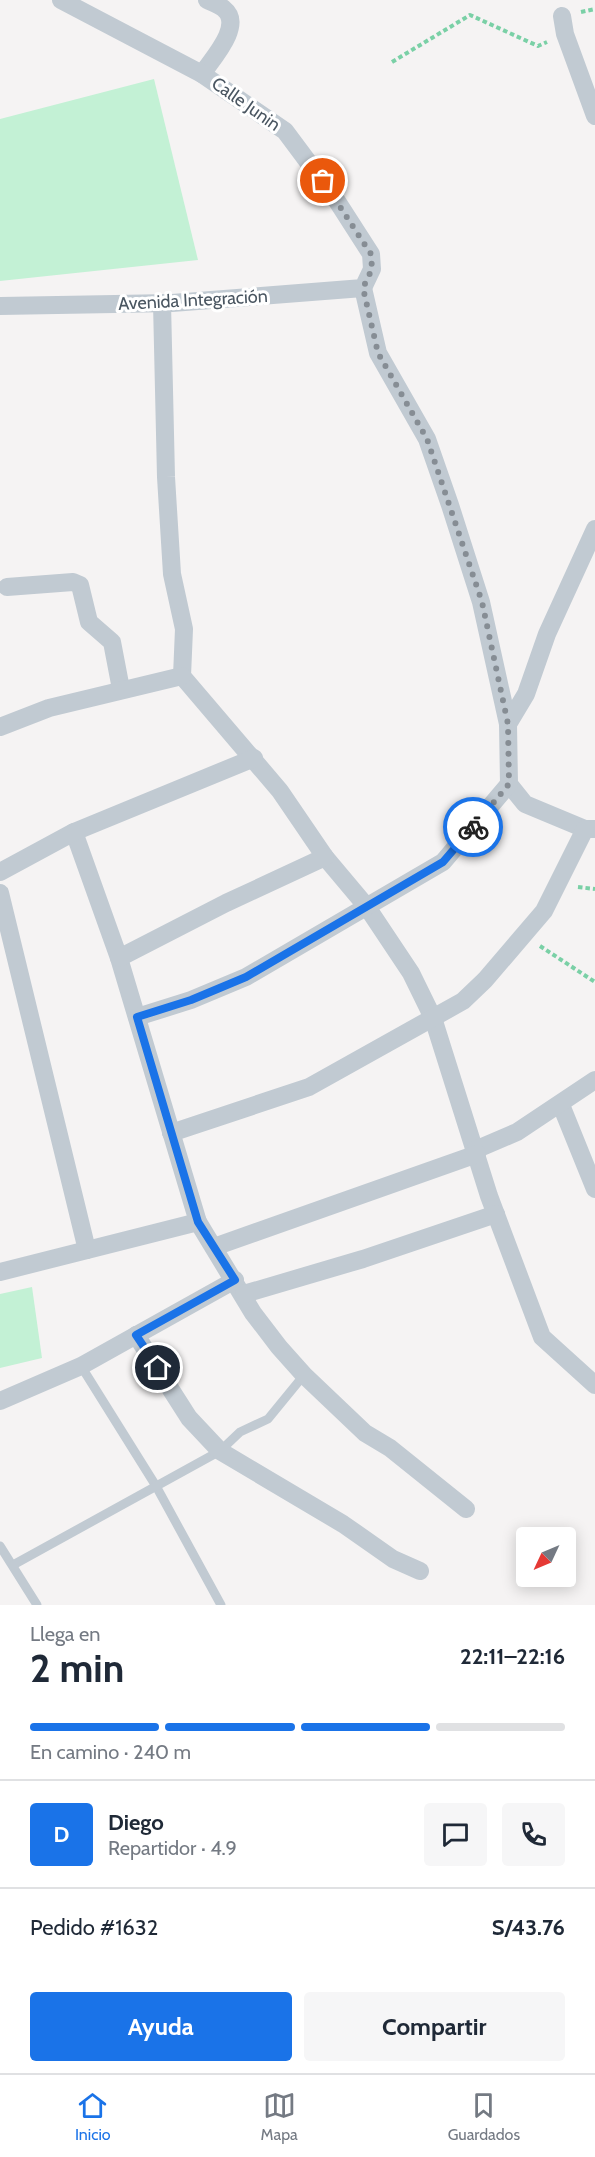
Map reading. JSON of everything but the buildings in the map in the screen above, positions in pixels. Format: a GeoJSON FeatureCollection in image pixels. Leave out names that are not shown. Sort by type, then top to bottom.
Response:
{"type":"FeatureCollection","features":[{"type":"Feature","properties":{"kind":"street","name":"Calle Junin"},"geometry":{"type":"LineString","coordinates":[[61,0],[202,74],[285,131],[335,198],[371,254],[372,269],[363,288]]}},
{"type":"Feature","properties":{"kind":"street"},"geometry":{"type":"LineString","coordinates":[[202,74],[230,31],[231,18],[225,9],[207,0]]}},
{"type":"Feature","properties":{"kind":"street"},"geometry":{"type":"LineString","coordinates":[[563,25],[595,116]]}},
{"type":"Feature","properties":{"kind":"street"},"geometry":{"type":"LineString","coordinates":[[171,1133],[309,1087],[463,1001],[485,980],[544,911],[590,829],[525,804],[509,784],[508,724],[482,602],[427,439],[378,353],[363,288]]}},
{"type":"Feature","properties":{"kind":"street","name":"Avenida Integración"},"geometry":{"type":"LineString","coordinates":[[0,306],[162,303],[363,288]]}},
{"type":"Feature","properties":{"kind":"street"},"geometry":{"type":"LineString","coordinates":[[162,303],[166,477],[172,574],[184,629],[182,676],[254,758],[326,857],[367,907],[411,973],[433,1018],[496,1214],[542,1337],[595,1384]]}},
{"type":"Feature","properties":{"kind":"street"},"geometry":{"type":"LineString","coordinates":[[508,724],[526,694],[547,634],[595,529]]}},
{"type":"Feature","properties":{"kind":"street"},"geometry":{"type":"LineString","coordinates":[[7,587],[73,582],[80,585],[89,622],[112,642],[121,690]]}},
{"type":"Feature","properties":{"kind":"street"},"geometry":{"type":"LineString","coordinates":[[0,727],[49,708],[182,676]]}},
{"type":"Feature","properties":{"kind":"street"},"geometry":{"type":"LineString","coordinates":[[0,872],[74,832],[254,758]]}},
{"type":"Feature","properties":{"kind":"street"},"geometry":{"type":"LineString","coordinates":[[137,1017],[191,1000],[246,977],[443,862],[509,784]]}},
{"type":"Feature","properties":{"kind":"street"},"geometry":{"type":"LineString","coordinates":[[74,832],[119,958],[198,1222],[253,1313],[272,1339],[304,1375],[365,1433],[390,1448],[466,1509]]}},
{"type":"Feature","properties":{"kind":"street"},"geometry":{"type":"LineString","coordinates":[[119,958],[226,903],[326,857]]}},
{"type":"Feature","properties":{"kind":"street"},"geometry":{"type":"LineString","coordinates":[[0,893],[87,1250]]}},
{"type":"Feature","properties":{"kind":"street"},"geometry":{"type":"LineString","coordinates":[[214,1246],[476,1152],[517,1132],[561,1105],[595,1080]]}},
{"type":"Feature","properties":{"kind":"street"},"geometry":{"type":"LineString","coordinates":[[561,1105],[595,1189]]}},
{"type":"Feature","properties":{"kind":"street"},"geometry":{"type":"LineString","coordinates":[[0,1401],[81,1366],[136,1335],[239,1287],[363,1259],[496,1214]]}},
{"type":"Feature","properties":{"kind":"street"},"geometry":{"type":"LineString","coordinates":[[0,1272],[198,1222]]}},
{"type":"Feature","properties":{"kind":"street"},"geometry":{"type":"LineString","coordinates":[[136,1335],[189,1418],[220,1451],[343,1524],[393,1559],[420,1571]]}},
{"type":"Feature","properties":{"kind":"lane"},"geometry":{"type":"LineString","coordinates":[[81,1366],[156,1486],[221,1605]]}},
{"type":"Feature","properties":{"kind":"lane"},"geometry":{"type":"LineString","coordinates":[[13,1565],[220,1451],[240,1432],[268,1419],[304,1375]]}},
{"type":"Feature","properties":{"kind":"lane"},"geometry":{"type":"LineString","coordinates":[[0,1546],[37,1605]]}},
{"type":"Feature","properties":{"kind":"path"},"geometry":{"type":"LineString","coordinates":[[392,62],[470,15],[538,46],[563,25]]}},
{"type":"Feature","properties":{"kind":"path"},"geometry":{"type":"LineString","coordinates":[[522,935],[595,982]]}},
{"type":"Feature","properties":{"kind":"green space"},"geometry":{"type":"Polygon","coordinates":[[[154,79],[198,260],[0,281],[0,119],[154,79]]]}},
{"type":"Feature","properties":{"kind":"green space"},"geometry":{"type":"Polygon","coordinates":[[[32,1287],[42,1358],[0,1368],[0,1294],[32,1287]]]}},
{"type":"Feature","properties":{"kind":"way so far"},"geometry":{"type":"LineString","coordinates":[[323,181],[371,254],[372,269],[363,288],[378,353],[427,439],[482,602],[502,686],[508,724],[509,784],[473,827]]}},
{"type":"Feature","properties":{"kind":"route"},"geometry":{"type":"LineString","coordinates":[[158,1368],[136,1335],[235,1280],[198,1222],[137,1017],[191,1000],[246,977],[443,862],[473,827]]}}]}
